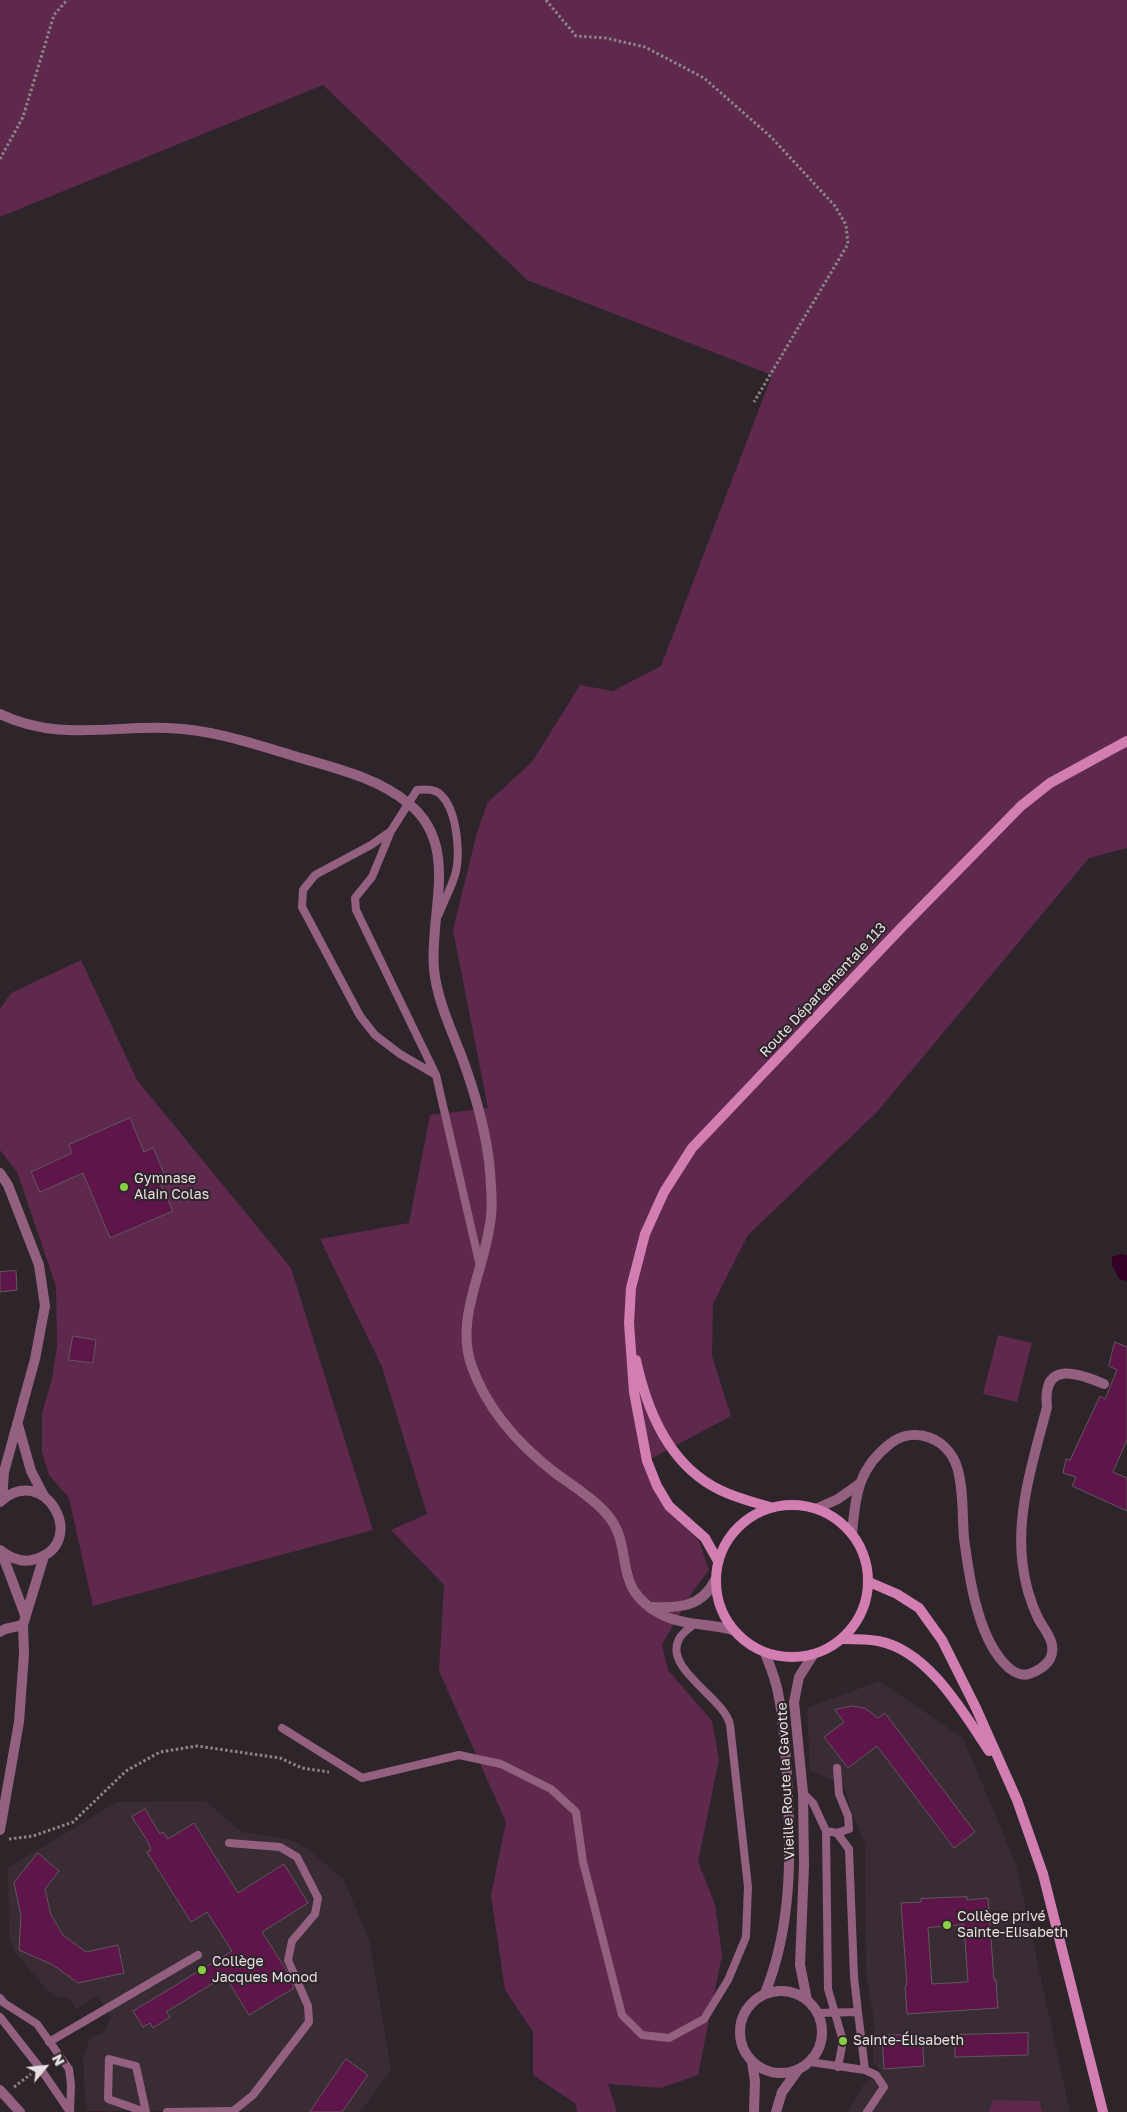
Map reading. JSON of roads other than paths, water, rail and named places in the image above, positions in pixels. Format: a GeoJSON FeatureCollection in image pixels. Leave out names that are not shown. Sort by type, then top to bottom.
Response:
{"type":"FeatureCollection","features":[{"type":"Feature","properties":{"kind":"main road","name":"Route Départementale 113"},"geometry":{"type":"LineString","coordinates":[[718,1561],[705,1538],[669,1506],[657,1486],[646,1461],[634,1392],[629,1323],[631,1288],[645,1234],[664,1192],[692,1148],[902,927],[1021,806],[1050,783],[1127,741]]}},
{"type":"Feature","properties":{"kind":"main road","name":"Route Départementale 113"},"geometry":{"type":"LineString","coordinates":[[629,1323],[638,1368],[649,1404],[666,1442],[678,1457],[697,1475],[719,1490],[770,1507]]}},
{"type":"Feature","properties":{"kind":"main road"},"geometry":{"type":"LineString","coordinates":[[794,1504],[818,1508],[837,1518],[852,1533],[865,1556],[869,1582],[862,1613],[843,1638],[813,1655],[789,1658],[766,1653],[748,1644],[733,1630],[723,1615],[717,1598],[715,1580],[718,1561],[725,1543],[737,1527],[752,1515],[770,1507],[794,1504]]}},
{"type":"Feature","properties":{"kind":"main road"},"geometry":{"type":"LineString","coordinates":[[869,1582],[897,1594],[919,1608],[937,1632],[976,1708],[1017,1800],[1044,1874],[1102,2112]]}},
{"type":"Feature","properties":{"kind":"main road"},"geometry":{"type":"LineString","coordinates":[[843,1638],[879,1641],[916,1657],[955,1701],[1002,1770]]}},
{"type":"Feature","properties":{"kind":"street"},"geometry":{"type":"LineString","coordinates":[[0,714],[34,727],[61,732],[170,727],[236,739],[357,775],[390,791],[408,803],[424,818],[436,843],[441,867],[433,954],[436,986],[474,1092],[482,1127],[491,1186],[490,1229],[468,1312],[467,1339],[471,1366],[502,1422],[524,1448],[606,1512],[619,1533],[629,1583],[635,1594],[665,1616],[692,1624],[710,1624],[733,1630]]}},
{"type":"Feature","properties":{"kind":"street"},"geometry":{"type":"LineString","coordinates":[[0,1172],[8,1185],[39,1265],[45,1306],[35,1359],[4,1472],[1,1501]]}},
{"type":"Feature","properties":{"kind":"street"},"geometry":{"type":"LineString","coordinates":[[852,1533],[859,1484],[865,1470],[877,1454],[893,1442],[910,1434],[930,1437],[946,1447],[957,1466],[961,1489],[964,1539],[982,1627],[996,1654],[1011,1671],[1027,1675],[1040,1669],[1050,1659],[1052,1648],[1048,1632],[1038,1618],[1022,1567],[1022,1517],[1047,1407],[1045,1393],[1051,1381],[1061,1373],[1078,1373],[1104,1384]]}},
{"type":"Feature","properties":{"kind":"street"},"geometry":{"type":"LineString","coordinates":[[0,1830],[3,1799],[19,1722],[24,1654],[24,1620],[44,1556],[57,1541],[60,1531],[58,1511],[44,1496],[31,1471],[18,1424]]}},
{"type":"Feature","properties":{"kind":"street"},"geometry":{"type":"LineString","coordinates":[[818,1508],[838,1499],[859,1484]]}},
{"type":"Feature","properties":{"kind":"street"},"geometry":{"type":"LineString","coordinates":[[1,1501],[11,1494],[22,1491],[44,1496]]}},
{"type":"Feature","properties":{"kind":"street"},"geometry":{"type":"LineString","coordinates":[[0,1550],[10,1557],[21,1561],[44,1556]]}},
{"type":"Feature","properties":{"kind":"street"},"geometry":{"type":"LineString","coordinates":[[0,1550],[24,1620]]}},
{"type":"Feature","properties":{"kind":"street"},"geometry":{"type":"LineString","coordinates":[[650,1606],[669,1608],[693,1603],[710,1591],[715,1580]]}},
{"type":"Feature","properties":{"kind":"street"},"geometry":{"type":"LineString","coordinates":[[0,1632],[24,1620]]}},
{"type":"Feature","properties":{"kind":"street","name":"Vieille Route la Gavotte"},"geometry":{"type":"LineString","coordinates":[[765,1993],[776,1967],[785,1925],[789,1808],[784,1734],[778,1692],[766,1653]]}},
{"type":"Feature","properties":{"kind":"street","name":"Vieille Route la Gavotte"},"geometry":{"type":"LineString","coordinates":[[807,2000],[800,1965],[804,1864],[803,1793],[794,1702],[799,1677],[813,1655]]}},
{"type":"Feature","properties":{"kind":"street"},"geometry":{"type":"LineString","coordinates":[[754,2112],[755,2081],[752,2062],[743,2048],[739,2032],[742,2016],[751,2002],[765,1993],[779,1990],[794,1992],[807,2000],[818,2013],[822,2029],[820,2045],[810,2062],[798,2070],[782,2092],[776,2112]]}},
{"type":"Feature","properties":{"kind":"street"},"geometry":{"type":"LineString","coordinates":[[752,2062],[766,2070],[782,2073],[798,2070]]}},
{"type":"Feature","properties":{"kind":"street"},"geometry":{"type":"LineString","coordinates":[[0,2090],[20,2112]]}},
{"type":"Feature","properties":{"kind":"lane"},"geometry":{"type":"LineString","coordinates":[[435,926],[456,873],[456,831],[451,811],[442,794],[428,789],[417,790],[390,831],[372,877],[355,898],[356,910],[436,1075],[480,1266]]}},
{"type":"Feature","properties":{"kind":"lane"},"geometry":{"type":"LineString","coordinates":[[390,831],[371,845],[316,875],[303,890],[302,907],[360,1016],[376,1035],[400,1054],[436,1075]]}},
{"type":"Feature","properties":{"kind":"lane"},"geometry":{"type":"LineString","coordinates":[[282,1728],[362,1778],[459,1755],[501,1764],[552,1789],[576,1812],[582,1862],[607,1964],[622,2015],[642,2035],[669,2038],[704,2019],[728,1980],[746,1937],[748,1887],[730,1726],[725,1712],[689,1676],[678,1656],[677,1644],[680,1637],[692,1624]]}},
{"type":"Feature","properties":{"kind":"lane"},"geometry":{"type":"LineString","coordinates":[[826,1831],[837,1833],[849,1829],[848,1816],[839,1794],[837,1768]]}},
{"type":"Feature","properties":{"kind":"lane"},"geometry":{"type":"LineString","coordinates":[[803,1793],[813,1803],[826,1831],[828,1989],[843,2041],[838,2067]]}},
{"type":"Feature","properties":{"kind":"lane"},"geometry":{"type":"LineString","coordinates":[[837,1833],[850,1849],[854,1977],[865,2070]]}},
{"type":"Feature","properties":{"kind":"lane"},"geometry":{"type":"LineString","coordinates":[[167,2112],[232,2111],[253,2095],[309,2022],[308,2006],[288,1960],[292,1941],[315,1914],[318,1898],[297,1857],[280,1847],[230,1843]]}},
{"type":"Feature","properties":{"kind":"lane"},"geometry":{"type":"LineString","coordinates":[[49,2042],[198,1954]]}},
{"type":"Feature","properties":{"kind":"lane"},"geometry":{"type":"LineString","coordinates":[[0,1998],[4,2003],[37,2024],[69,2069],[71,2085],[70,2112]]}},
{"type":"Feature","properties":{"kind":"lane"},"geometry":{"type":"LineString","coordinates":[[818,2013],[858,2012]]}},
{"type":"Feature","properties":{"kind":"lane"},"geometry":{"type":"LineString","coordinates":[[0,2017],[40,2068],[70,2112]]}},
{"type":"Feature","properties":{"kind":"lane"},"geometry":{"type":"LineString","coordinates":[[109,2059],[136,2066],[145,2112],[108,2099],[109,2059]]}},
{"type":"Feature","properties":{"kind":"lane"},"geometry":{"type":"LineString","coordinates":[[810,2062],[865,2070],[876,2075],[884,2087],[867,2112]]}},
{"type":"Feature","properties":{"kind":"place","name":"Gymnase Alain Colas"},"geometry":{"type":"Point","coordinates":[124,1187]}},
{"type":"Feature","properties":{"kind":"place","name":"Collège privé Sainte-Elisabeth"},"geometry":{"type":"Point","coordinates":[947,1925]}},
{"type":"Feature","properties":{"kind":"place","name":"Collège Jacques Monod"},"geometry":{"type":"Point","coordinates":[202,1970]}},
{"type":"Feature","properties":{"kind":"place","name":"Sainte-Élisabeth"},"geometry":{"type":"Point","coordinates":[843,2041]}}]}
